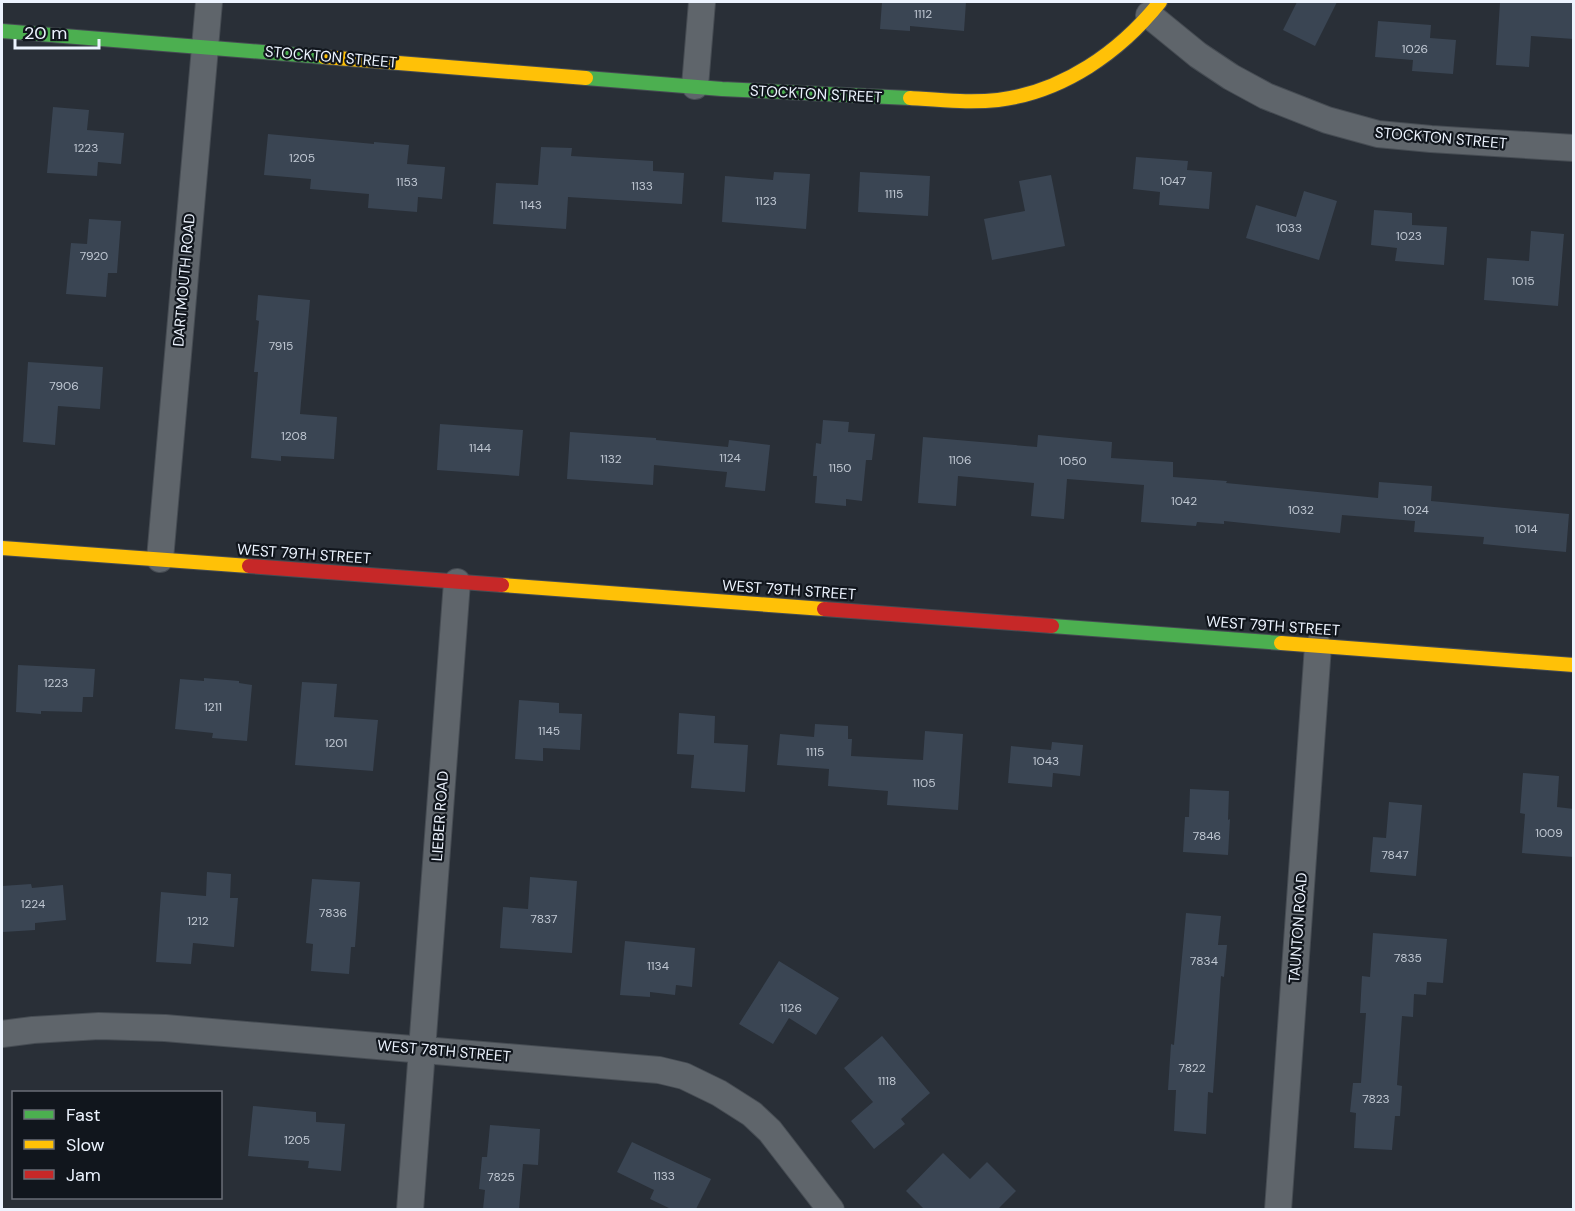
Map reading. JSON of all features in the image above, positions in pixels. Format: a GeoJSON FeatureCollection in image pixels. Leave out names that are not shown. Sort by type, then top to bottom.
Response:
{"type":"FeatureCollection","features":[{"type":"Feature","properties":{"kind":"main road","name":"STOCKTON STREET"},"geometry":{"type":"LineString","coordinates":[[2,31],[722,89],[961,101],[1001,99],[1052,85],[1088,68],[1120,44],[1154,8]]}},
{"type":"Feature","properties":{"kind":"main road","name":"WEST 79TH STREET"},"geometry":{"type":"LineString","coordinates":[[2,548],[1574,665]]}},
{"type":"Feature","properties":{"kind":"street","name":"DARTMOUTH ROAD"},"geometry":{"type":"LineString","coordinates":[[160,559],[208,2]]}},
{"type":"Feature","properties":{"kind":"street"},"geometry":{"type":"LineString","coordinates":[[695,86],[702,2]]}},
{"type":"Feature","properties":{"kind":"street","name":"STOCKTON STREET"},"geometry":{"type":"LineString","coordinates":[[1154,8],[1198,55],[1231,77],[1266,96],[1327,120],[1378,134],[1574,148]]}},
{"type":"Feature","properties":{"kind":"street","name":"LIEBER ROAD"},"geometry":{"type":"LineString","coordinates":[[410,1209],[457,582]]}},
{"type":"Feature","properties":{"kind":"street","name":"TAUNTON ROAD"},"geometry":{"type":"LineString","coordinates":[[1278,1209],[1318,646]]}},
{"type":"Feature","properties":{"kind":"street","name":"WEST 78TH STREET"},"geometry":{"type":"LineString","coordinates":[[2,1035],[33,1030],[99,1026],[165,1028],[658,1070],[684,1076],[720,1093],[752,1114],[770,1131],[831,1209]]}},
{"type":"Feature","properties":{"kind":"building"},"geometry":{"type":"Polygon","coordinates":[[[882,2],[966,2],[964,31],[910,26],[910,31],[880,29],[882,2]]]}},
{"type":"Feature","properties":{"kind":"building"},"geometry":{"type":"Polygon","coordinates":[[[1297,2],[1337,2],[1315,46],[1283,30],[1297,2]]]}},
{"type":"Feature","properties":{"kind":"building"},"geometry":{"type":"Polygon","coordinates":[[[1500,2],[1574,2],[1574,39],[1531,36],[1529,67],[1496,65],[1500,2]]]}},
{"type":"Feature","properties":{"kind":"building"},"geometry":{"type":"Polygon","coordinates":[[[1378,21],[1431,25],[1430,38],[1456,40],[1453,74],[1412,71],[1413,60],[1375,57],[1378,21]]]}},
{"type":"Feature","properties":{"kind":"building"},"geometry":{"type":"Polygon","coordinates":[[[53,107],[89,110],[87,130],[124,133],[121,164],[98,162],[97,176],[47,173],[53,107]]]}},
{"type":"Feature","properties":{"kind":"building"},"geometry":{"type":"Polygon","coordinates":[[[268,134],[409,145],[407,164],[445,167],[442,199],[418,197],[417,212],[368,208],[369,194],[310,189],[311,179],[264,175],[268,134]]]}},
{"type":"Feature","properties":{"kind":"building"},"geometry":{"type":"Polygon","coordinates":[[[541,147],[572,148],[571,156],[653,161],[653,171],[684,173],[682,204],[568,197],[566,229],[493,224],[496,183],[538,185],[541,147]]]}},
{"type":"Feature","properties":{"kind":"building"},"geometry":{"type":"Polygon","coordinates":[[[1136,157],[1188,161],[1187,170],[1212,172],[1209,209],[1159,205],[1160,192],[1133,189],[1136,157]]]}},
{"type":"Feature","properties":{"kind":"building"},"geometry":{"type":"Polygon","coordinates":[[[774,172],[810,174],[806,229],[722,222],[725,176],[773,180],[774,172]]]}},
{"type":"Feature","properties":{"kind":"building"},"geometry":{"type":"Polygon","coordinates":[[[860,172],[930,176],[928,216],[858,212],[860,172]]]}},
{"type":"Feature","properties":{"kind":"building"},"geometry":{"type":"Polygon","coordinates":[[[1051,175],[1065,246],[992,260],[984,219],[1025,211],[1019,181],[1051,175]]]}},
{"type":"Feature","properties":{"kind":"building"},"geometry":{"type":"Polygon","coordinates":[[[1304,191],[1337,201],[1319,260],[1246,238],[1256,205],[1296,217],[1304,191]]]}},
{"type":"Feature","properties":{"kind":"building"},"geometry":{"type":"Polygon","coordinates":[[[1374,210],[1412,213],[1412,225],[1447,227],[1444,265],[1395,261],[1397,248],[1371,245],[1374,210]]]}},
{"type":"Feature","properties":{"kind":"building"},"geometry":{"type":"Polygon","coordinates":[[[89,219],[121,221],[117,273],[108,273],[106,297],[66,294],[71,243],[87,244],[89,219]]]}},
{"type":"Feature","properties":{"kind":"building"},"geometry":{"type":"Polygon","coordinates":[[[1531,231],[1564,234],[1558,306],[1484,300],[1487,258],[1529,261],[1531,231]]]}},
{"type":"Feature","properties":{"kind":"building"},"geometry":{"type":"Polygon","coordinates":[[[258,295],[310,300],[300,414],[337,417],[334,459],[281,456],[281,461],[251,458],[258,372],[254,372],[259,321],[256,320],[258,295]]]}},
{"type":"Feature","properties":{"kind":"building"},"geometry":{"type":"Polygon","coordinates":[[[28,362],[103,367],[100,409],[58,406],[55,445],[23,442],[28,362]]]}},
{"type":"Feature","properties":{"kind":"building"},"geometry":{"type":"Polygon","coordinates":[[[823,420],[849,422],[848,432],[875,434],[872,460],[866,460],[862,501],[846,499],[846,506],[815,503],[817,476],[813,476],[816,443],[821,444],[823,420]]]}},
{"type":"Feature","properties":{"kind":"building"},"geometry":{"type":"Polygon","coordinates":[[[440,424],[523,430],[519,476],[437,470],[440,424]]]}},
{"type":"Feature","properties":{"kind":"building"},"geometry":{"type":"Polygon","coordinates":[[[570,432],[656,438],[656,440],[728,447],[729,440],[770,445],[765,491],[725,487],[727,472],[654,465],[653,485],[567,479],[570,432]]]}},
{"type":"Feature","properties":{"kind":"building"},"geometry":{"type":"Polygon","coordinates":[[[1038,435],[1112,442],[1111,458],[1173,462],[1173,477],[1378,498],[1379,482],[1432,486],[1431,501],[1569,514],[1566,552],[1483,544],[1484,537],[1414,532],[1415,521],[1342,515],[1340,533],[1224,521],[1224,524],[1197,522],[1196,526],[1141,522],[1144,485],[1067,479],[1064,519],[1031,516],[1034,483],[958,476],[956,506],[918,503],[923,437],[1037,447],[1038,435]]]}},
{"type":"Feature","properties":{"kind":"building"},"geometry":{"type":"Polygon","coordinates":[[[18,665],[95,669],[93,697],[83,697],[82,712],[41,711],[41,714],[16,712],[18,665]]]}},
{"type":"Feature","properties":{"kind":"building"},"geometry":{"type":"Polygon","coordinates":[[[204,678],[239,681],[239,683],[252,685],[247,741],[212,738],[213,733],[175,729],[180,679],[204,681],[204,678]]]}},
{"type":"Feature","properties":{"kind":"building"},"geometry":{"type":"Polygon","coordinates":[[[302,682],[337,684],[334,717],[378,720],[373,771],[295,765],[302,682]]]}},
{"type":"Feature","properties":{"kind":"building"},"geometry":{"type":"Polygon","coordinates":[[[519,700],[559,703],[559,713],[582,714],[580,750],[543,748],[543,761],[515,759],[519,700]]]}},
{"type":"Feature","properties":{"kind":"building"},"geometry":{"type":"Polygon","coordinates":[[[679,713],[715,716],[714,743],[748,745],[745,792],[691,788],[694,755],[677,754],[679,713]]]}},
{"type":"Feature","properties":{"kind":"building"},"geometry":{"type":"Polygon","coordinates":[[[815,724],[848,726],[848,739],[852,739],[851,756],[923,760],[925,731],[963,734],[958,810],[887,805],[888,791],[828,786],[829,769],[777,765],[780,734],[814,737],[815,724]]]}},
{"type":"Feature","properties":{"kind":"building"},"geometry":{"type":"Polygon","coordinates":[[[1052,742],[1083,745],[1080,776],[1053,773],[1052,787],[1008,783],[1011,746],[1051,750],[1052,742]]]}},
{"type":"Feature","properties":{"kind":"building"},"geometry":{"type":"Polygon","coordinates":[[[1523,773],[1559,776],[1557,807],[1574,809],[1574,857],[1522,853],[1525,814],[1520,813],[1523,773]]]}},
{"type":"Feature","properties":{"kind":"building"},"geometry":{"type":"Polygon","coordinates":[[[1190,789],[1229,791],[1228,855],[1183,852],[1185,817],[1189,817],[1190,789]]]}},
{"type":"Feature","properties":{"kind":"building"},"geometry":{"type":"Polygon","coordinates":[[[1389,802],[1422,805],[1416,876],[1370,872],[1373,837],[1386,838],[1389,802]]]}},
{"type":"Feature","properties":{"kind":"building"},"geometry":{"type":"Polygon","coordinates":[[[207,872],[231,874],[230,898],[238,898],[234,947],[193,943],[191,964],[156,962],[161,892],[206,896],[207,872]]]}},
{"type":"Feature","properties":{"kind":"building"},"geometry":{"type":"Polygon","coordinates":[[[530,877],[577,881],[572,953],[500,948],[503,907],[528,909],[530,877]]]}},
{"type":"Feature","properties":{"kind":"building"},"geometry":{"type":"Polygon","coordinates":[[[312,879],[360,882],[355,947],[351,947],[349,974],[311,971],[313,944],[306,943],[312,879]]]}},
{"type":"Feature","properties":{"kind":"building"},"geometry":{"type":"Polygon","coordinates":[[[31,884],[32,888],[63,885],[66,920],[35,923],[35,930],[3,932],[2,886],[31,884]]]}},
{"type":"Feature","properties":{"kind":"building"},"geometry":{"type":"Polygon","coordinates":[[[1186,913],[1221,916],[1218,945],[1227,945],[1224,977],[1221,976],[1213,1093],[1208,1092],[1206,1134],[1174,1131],[1176,1090],[1168,1090],[1186,913]]]}},
{"type":"Feature","properties":{"kind":"building"},"geometry":{"type":"Polygon","coordinates":[[[1373,933],[1447,939],[1443,983],[1427,982],[1426,995],[1414,994],[1413,1017],[1402,1016],[1397,1085],[1402,1086],[1400,1116],[1395,1116],[1392,1150],[1354,1148],[1356,1113],[1350,1112],[1353,1083],[1361,1083],[1366,1013],[1360,1013],[1362,976],[1370,977],[1373,933]]]}},
{"type":"Feature","properties":{"kind":"building"},"geometry":{"type":"Polygon","coordinates":[[[625,941],[695,948],[692,987],[676,985],[675,995],[650,992],[650,997],[620,995],[625,941]]]}},
{"type":"Feature","properties":{"kind":"building"},"geometry":{"type":"Polygon","coordinates":[[[779,961],[839,998],[816,1035],[789,1018],[773,1044],[739,1024],[779,961]]]}},
{"type":"Feature","properties":{"kind":"building"},"geometry":{"type":"Polygon","coordinates":[[[882,1036],[930,1093],[901,1119],[905,1124],[874,1149],[851,1121],[873,1102],[844,1068],[882,1036]]]}},
{"type":"Feature","properties":{"kind":"building"},"geometry":{"type":"Polygon","coordinates":[[[253,1106],[316,1112],[316,1122],[345,1124],[341,1171],[308,1168],[309,1161],[248,1156],[253,1106]]]}},
{"type":"Feature","properties":{"kind":"building"},"geometry":{"type":"Polygon","coordinates":[[[490,1125],[540,1129],[538,1165],[523,1164],[519,1209],[483,1209],[485,1190],[479,1189],[482,1157],[487,1157],[490,1125]]]}},
{"type":"Feature","properties":{"kind":"building"},"geometry":{"type":"Polygon","coordinates":[[[632,1142],[711,1179],[696,1209],[671,1209],[650,1199],[654,1190],[617,1172],[632,1142]]]}},
{"type":"Feature","properties":{"kind":"building"},"geometry":{"type":"Polygon","coordinates":[[[943,1153],[970,1179],[987,1162],[1016,1191],[998,1209],[924,1209],[906,1191],[943,1153]]]}},
{"type":"Feature","properties":{"kind":"traffic: fast"},"geometry":{"type":"LineString","coordinates":[[2,31],[324,57]]}},
{"type":"Feature","properties":{"kind":"traffic: fast"},"geometry":{"type":"LineString","coordinates":[[586,78],[722,89],[910,98]]}},
{"type":"Feature","properties":{"kind":"traffic: fast"},"geometry":{"type":"LineString","coordinates":[[1052,626],[1281,643]]}},
{"type":"Feature","properties":{"kind":"traffic: slow"},"geometry":{"type":"LineString","coordinates":[[910,98],[987,101],[1022,96],[1045,88],[1067,79],[1108,53],[1127,37],[1160,2]]}},
{"type":"Feature","properties":{"kind":"traffic: slow"},"geometry":{"type":"LineString","coordinates":[[324,57],[586,78]]}},
{"type":"Feature","properties":{"kind":"traffic: slow"},"geometry":{"type":"LineString","coordinates":[[2,548],[249,566]]}},
{"type":"Feature","properties":{"kind":"traffic: slow"},"geometry":{"type":"LineString","coordinates":[[502,585],[824,609]]}},
{"type":"Feature","properties":{"kind":"traffic: slow"},"geometry":{"type":"LineString","coordinates":[[1281,643],[1574,665]]}},
{"type":"Feature","properties":{"kind":"traffic: jam"},"geometry":{"type":"LineString","coordinates":[[249,566],[502,585]]}},
{"type":"Feature","properties":{"kind":"traffic: jam"},"geometry":{"type":"LineString","coordinates":[[824,609],[1052,626]]}}]}
